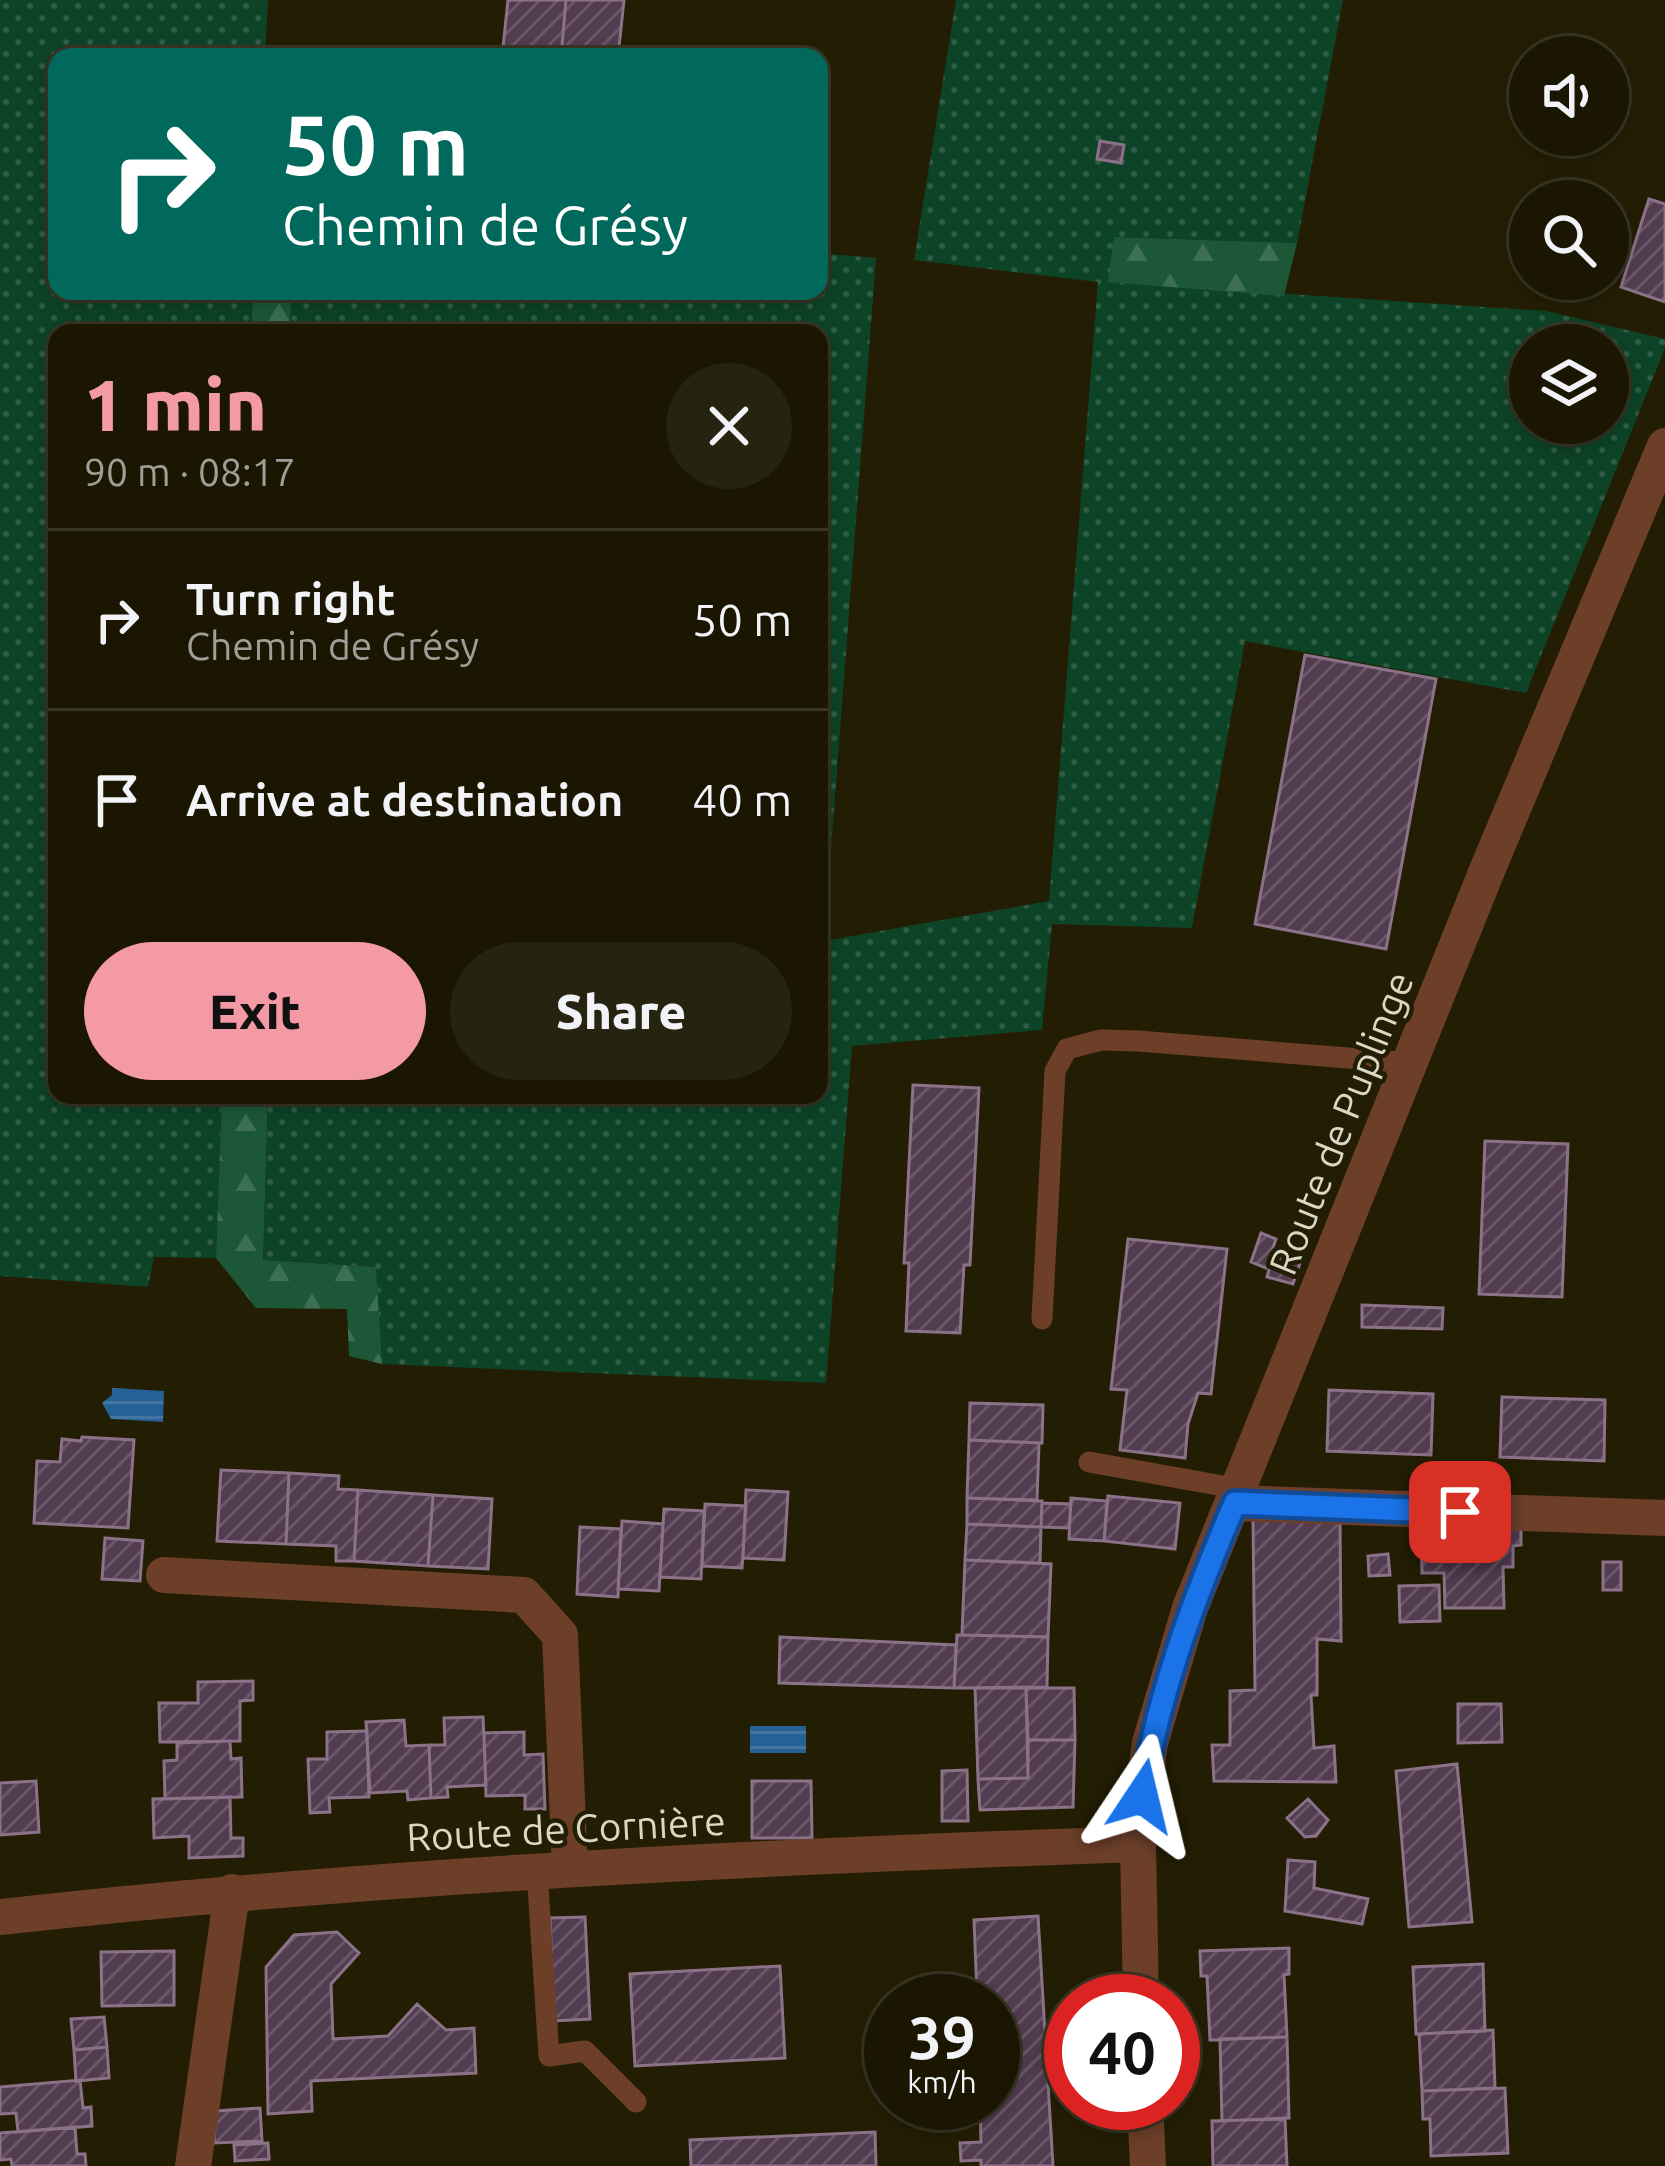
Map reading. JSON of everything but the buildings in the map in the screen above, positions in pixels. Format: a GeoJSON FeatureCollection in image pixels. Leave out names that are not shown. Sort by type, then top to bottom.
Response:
{"type":"FeatureCollection","features":[{"type":"Feature","properties":{"kind":"street","name":"Route de Puplinge"},"geometry":{"type":"LineString","coordinates":[[1140,1974],[1138,1844],[1150,1743],[1190,1608],[1665,446]]}},
{"type":"Feature","properties":{"kind":"street"},"geometry":{"type":"LineString","coordinates":[[1238,1496],[1665,1518]]}},
{"type":"Feature","properties":{"kind":"street"},"geometry":{"type":"LineString","coordinates":[[164,1575],[524,1595],[560,1635],[554,1870]]}},
{"type":"Feature","properties":{"kind":"street","name":"Route de Cornière"},"geometry":{"type":"LineString","coordinates":[[0,1917],[232,1892],[554,1870],[1138,1844]]}},
{"type":"Feature","properties":{"kind":"street"},"geometry":{"type":"LineString","coordinates":[[193,2166],[232,1892]]}},
{"type":"Feature","properties":{"kind":"street"},"geometry":{"type":"LineString","coordinates":[[1146,2130],[1148,2166]]}},
{"type":"Feature","properties":{"kind":"lane"},"geometry":{"type":"LineString","coordinates":[[1042,1318],[1054,1071],[1067,1049],[1101,1040],[1138,1041],[1410,1063]]}},
{"type":"Feature","properties":{"kind":"lane"},"geometry":{"type":"LineString","coordinates":[[1089,1462],[1238,1496]]}},
{"type":"Feature","properties":{"kind":"lane"},"geometry":{"type":"LineString","coordinates":[[554,1870],[549,2056],[585,2051],[636,2102]]}},
{"type":"Feature","properties":{"kind":"green space"},"geometry":{"type":"Polygon","coordinates":[[[0,0],[268,0],[265,48],[48,48],[48,300],[253,300],[251,324],[48,324],[48,1104],[222,1104],[216,1258],[154,1257],[148,1287],[0,1276],[0,0]]]}},
{"type":"Feature","properties":{"kind":"green space"},"geometry":{"type":"Polygon","coordinates":[[[956,0],[1343,0],[1297,243],[1114,237],[1109,282],[1546,311],[1601,324],[1509,324],[1509,444],[1626,444],[1526,693],[1245,641],[1192,928],[1052,924],[1042,1030],[852,1046],[826,1383],[382,1364],[376,1267],[263,1260],[268,1104],[828,1104],[828,940],[1049,901],[1098,282],[914,260],[956,0]]]}},
{"type":"Feature","properties":{"kind":"green space"},"geometry":{"type":"Polygon","coordinates":[[[1114,237],[1297,243],[1284,296],[1108,282],[1114,237]]]}},
{"type":"Feature","properties":{"kind":"green space"},"geometry":{"type":"Polygon","coordinates":[[[828,254],[876,258],[828,888],[828,324],[290,324],[291,300],[828,300],[828,254]]]}},
{"type":"Feature","properties":{"kind":"green space"},"geometry":{"type":"Polygon","coordinates":[[[253,300],[291,300],[290,324],[251,324],[253,300]]]}},
{"type":"Feature","properties":{"kind":"green space"},"geometry":{"type":"Polygon","coordinates":[[[1629,331],[1665,339],[1629,437],[1629,331]]]}},
{"type":"Feature","properties":{"kind":"green space"},"geometry":{"type":"Polygon","coordinates":[[[222,1104],[268,1104],[263,1260],[376,1267],[382,1364],[349,1356],[347,1309],[256,1308],[216,1258],[222,1104]]]}},
{"type":"Feature","properties":{"kind":"water"},"geometry":{"type":"Polygon","coordinates":[[[112,1388],[164,1391],[163,1422],[111,1419],[102,1403],[112,1395],[112,1388]]]}},
{"type":"Feature","properties":{"kind":"water"},"geometry":{"type":"Polygon","coordinates":[[[750,1726],[806,1726],[806,1753],[750,1753],[750,1726]]]}},
{"type":"Feature","properties":{"kind":"route"},"geometry":{"type":"LineString","coordinates":[[1142,1796],[1170,1668],[1235,1503],[1460,1512]]}}]}
